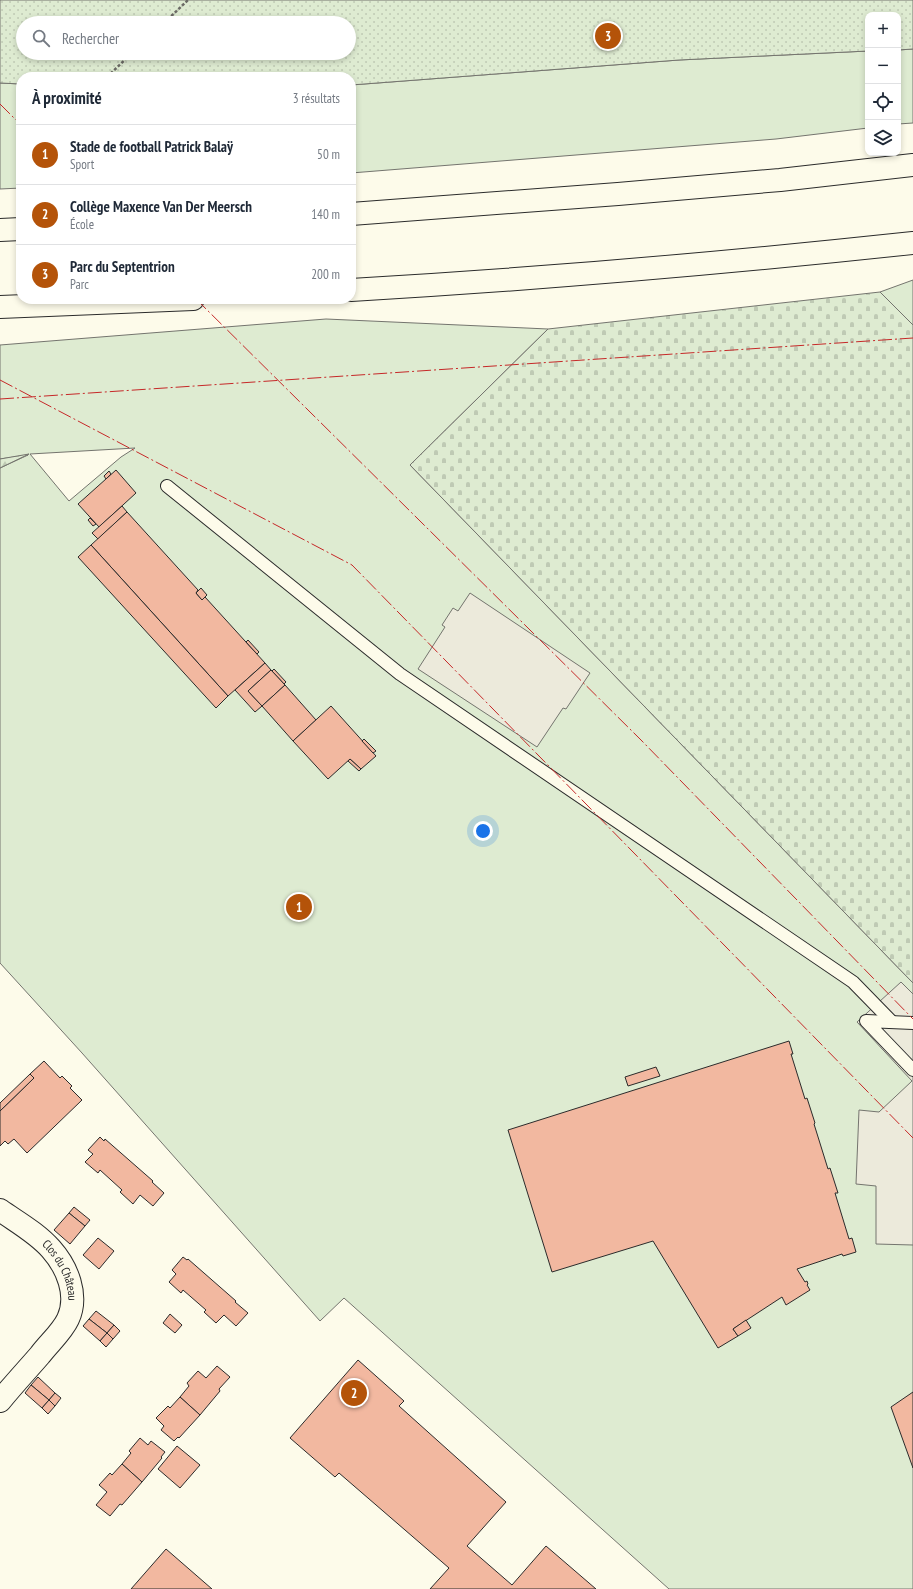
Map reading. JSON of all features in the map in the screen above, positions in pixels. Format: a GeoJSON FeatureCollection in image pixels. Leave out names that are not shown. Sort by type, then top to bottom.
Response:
{"type":"FeatureCollection","features":[{"type":"Feature","properties":{"kind":"main road"},"geometry":{"type":"LineString","coordinates":[[356,214],[618,194],[780,180],[913,166]]}},
{"type":"Feature","properties":{"kind":"main road"},"geometry":{"type":"LineString","coordinates":[[0,230],[16,229]]}},
{"type":"Feature","properties":{"kind":"main road"},"geometry":{"type":"LineString","coordinates":[[356,290],[522,279],[913,243]]}},
{"type":"Feature","properties":{"kind":"main road"},"geometry":{"type":"LineString","coordinates":[[0,307],[72,304]]}},
{"type":"Feature","properties":{"kind":"main road","name":"Clos du Château"},"geometry":{"type":"LineString","coordinates":[[0,1210],[35,1235],[50,1248],[67,1273],[72,1299],[71,1311],[61,1330],[0,1401]]}},
{"type":"Feature","properties":{"kind":"lane"},"geometry":{"type":"LineString","coordinates":[[166,486],[400,674],[853,982],[892,1022]]}},
{"type":"Feature","properties":{"kind":"lane"},"geometry":{"type":"LineString","coordinates":[[913,1023],[866,1021],[913,1070]]}},
{"type":"Feature","properties":{"kind":"path"},"geometry":{"type":"LineString","coordinates":[[171,16],[188,0]]}},
{"type":"Feature","properties":{"kind":"path"},"geometry":{"type":"LineString","coordinates":[[112,72],[125,60]]}},
{"type":"Feature","properties":{"kind":"green space"},"geometry":{"type":"Polygon","coordinates":[[[0,0],[913,0],[913,49],[901,50],[901,12],[865,12],[865,51],[679,60],[356,85],[356,72],[16,72],[16,84],[0,83],[0,0]]]}},
{"type":"Feature","properties":{"kind":"green space"},"geometry":{"type":"Polygon","coordinates":[[[913,49],[913,123],[901,124],[901,50],[913,49]]]}},
{"type":"Feature","properties":{"kind":"green space"},"geometry":{"type":"Polygon","coordinates":[[[865,51],[865,128],[776,139],[356,173],[356,85],[679,60],[865,51]]]}},
{"type":"Feature","properties":{"kind":"green space"},"geometry":{"type":"Polygon","coordinates":[[[0,83],[16,84],[16,188],[0,189],[0,83]]]}},
{"type":"Feature","properties":{"kind":"green space"},"geometry":{"type":"Polygon","coordinates":[[[913,280],[913,325],[880,292],[913,280]]]}},
{"type":"Feature","properties":{"kind":"green space"},"geometry":{"type":"Polygon","coordinates":[[[880,292],[913,325],[913,983],[410,465],[548,329],[880,292]]]}},
{"type":"Feature","properties":{"kind":"green space"},"geometry":{"type":"Polygon","coordinates":[[[326,319],[548,329],[410,465],[913,983],[913,1589],[669,1589],[344,1298],[320,1321],[0,963],[0,468],[28,455],[0,459],[0,345],[326,319]],[[135,448],[30,454],[69,501],[121,457],[135,448]]]}},
{"type":"Feature","properties":{"kind":"green space"},"geometry":{"type":"Polygon","coordinates":[[[29,454],[0,468],[0,459],[29,454]]]}},
{"type":"Feature","properties":{"kind":"shaded area"},"geometry":{"type":"Polygon","coordinates":[[[470,593],[590,673],[566,709],[563,708],[537,747],[418,669],[445,627],[442,625],[453,608],[458,611],[470,593]]]}},
{"type":"Feature","properties":{"kind":"shaded area"},"geometry":{"type":"Polygon","coordinates":[[[901,982],[913,994],[913,1245],[876,1244],[876,1186],[856,1184],[859,1110],[879,1112],[912,1081],[857,1022],[901,982]]]}},
{"type":"Feature","properties":{"kind":"building"},"geometry":{"type":"Polygon","coordinates":[[[116,470],[136,493],[99,527],[78,504],[116,470]]]}},
{"type":"Feature","properties":{"kind":"building"},"geometry":{"type":"Polygon","coordinates":[[[109,471],[111,474],[106,479],[104,476],[109,471]]]}},
{"type":"Feature","properties":{"kind":"building"},"geometry":{"type":"Polygon","coordinates":[[[122,506],[127,512],[98,539],[92,533],[122,506]]]}},
{"type":"Feature","properties":{"kind":"building"},"geometry":{"type":"Polygon","coordinates":[[[127,512],[198,590],[196,593],[202,600],[205,597],[265,663],[228,696],[91,545],[127,512]]]}},
{"type":"Feature","properties":{"kind":"building"},"geometry":{"type":"Polygon","coordinates":[[[90,518],[96,524],[93,526],[88,520],[90,518]]]}},
{"type":"Feature","properties":{"kind":"building"},"geometry":{"type":"Polygon","coordinates":[[[91,545],[228,696],[216,708],[78,557],[91,545]]]}},
{"type":"Feature","properties":{"kind":"building"},"geometry":{"type":"Polygon","coordinates":[[[201,588],[207,595],[202,600],[196,593],[201,588]]]}},
{"type":"Feature","properties":{"kind":"building"},"geometry":{"type":"Polygon","coordinates":[[[248,640],[259,652],[257,654],[246,642],[248,640]]]}},
{"type":"Feature","properties":{"kind":"building"},"geometry":{"type":"Polygon","coordinates":[[[265,663],[271,670],[248,691],[262,706],[255,712],[235,690],[265,663]]]}},
{"type":"Feature","properties":{"kind":"building"},"geometry":{"type":"Polygon","coordinates":[[[274,669],[286,682],[284,684],[272,671],[274,669]]]}},
{"type":"Feature","properties":{"kind":"building"},"geometry":{"type":"Polygon","coordinates":[[[271,670],[285,685],[262,706],[248,691],[271,670]]]}},
{"type":"Feature","properties":{"kind":"building"},"geometry":{"type":"Polygon","coordinates":[[[285,685],[316,720],[293,741],[262,706],[285,685]]]}},
{"type":"Feature","properties":{"kind":"building"},"geometry":{"type":"Polygon","coordinates":[[[331,706],[376,756],[361,769],[350,759],[328,779],[293,741],[331,706]]]}},
{"type":"Feature","properties":{"kind":"building"},"geometry":{"type":"Polygon","coordinates":[[[364,739],[376,751],[373,753],[362,741],[364,739]]]}},
{"type":"Feature","properties":{"kind":"building"},"geometry":{"type":"Polygon","coordinates":[[[350,759],[361,769],[359,771],[348,761],[350,759]]]}},
{"type":"Feature","properties":{"kind":"building"},"geometry":{"type":"Polygon","coordinates":[[[789,1041],[793,1054],[791,1054],[805,1099],[807,1098],[828,1169],[830,1168],[838,1193],[835,1193],[849,1239],[852,1238],[856,1252],[843,1256],[842,1254],[797,1269],[805,1282],[807,1281],[807,1285],[810,1290],[786,1305],[782,1297],[733,1329],[738,1336],[718,1348],[653,1241],[552,1272],[508,1130],[789,1041]]]}},
{"type":"Feature","properties":{"kind":"building"},"geometry":{"type":"Polygon","coordinates":[[[44,1061],[60,1078],[62,1076],[72,1086],[70,1088],[82,1100],[27,1153],[14,1139],[8,1144],[5,1141],[0,1146],[0,1111],[34,1078],[30,1074],[44,1061]]]}},
{"type":"Feature","properties":{"kind":"building"},"geometry":{"type":"Polygon","coordinates":[[[656,1067],[660,1076],[628,1086],[625,1077],[656,1067]]]}},
{"type":"Feature","properties":{"kind":"building"},"geometry":{"type":"Polygon","coordinates":[[[30,1074],[34,1078],[0,1111],[0,1103],[30,1074]]]}},
{"type":"Feature","properties":{"kind":"building"},"geometry":{"type":"Polygon","coordinates":[[[100,1137],[104,1141],[105,1139],[153,1181],[152,1182],[164,1193],[153,1206],[140,1195],[133,1204],[120,1192],[122,1190],[100,1170],[98,1173],[85,1162],[93,1154],[88,1150],[100,1137]]]}},
{"type":"Feature","properties":{"kind":"building"},"geometry":{"type":"Polygon","coordinates":[[[74,1207],[90,1220],[85,1226],[69,1213],[74,1207]]]}},
{"type":"Feature","properties":{"kind":"building"},"geometry":{"type":"Polygon","coordinates":[[[69,1213],[85,1226],[70,1244],[54,1230],[69,1213]]]}},
{"type":"Feature","properties":{"kind":"building"},"geometry":{"type":"Polygon","coordinates":[[[98,1238],[114,1251],[99,1269],[83,1255],[98,1238]]]}},
{"type":"Feature","properties":{"kind":"building"},"geometry":{"type":"Polygon","coordinates":[[[183,1257],[187,1260],[188,1259],[248,1313],[236,1326],[224,1315],[216,1323],[204,1312],[206,1310],[183,1290],[181,1293],[169,1282],[176,1274],[172,1270],[183,1257]]]}},
{"type":"Feature","properties":{"kind":"building"},"geometry":{"type":"Polygon","coordinates":[[[96,1311],[114,1325],[107,1333],[89,1319],[96,1311]]]}},
{"type":"Feature","properties":{"kind":"building"},"geometry":{"type":"Polygon","coordinates":[[[170,1314],[182,1325],[175,1333],[163,1323],[170,1314]]]}},
{"type":"Feature","properties":{"kind":"building"},"geometry":{"type":"Polygon","coordinates":[[[89,1319],[107,1333],[100,1341],[83,1326],[89,1319]]]}},
{"type":"Feature","properties":{"kind":"building"},"geometry":{"type":"Polygon","coordinates":[[[746,1320],[751,1328],[738,1336],[733,1329],[746,1320]]]}},
{"type":"Feature","properties":{"kind":"building"},"geometry":{"type":"Polygon","coordinates":[[[114,1325],[120,1331],[113,1339],[107,1333],[114,1325]]]}},
{"type":"Feature","properties":{"kind":"building"},"geometry":{"type":"Polygon","coordinates":[[[107,1333],[113,1339],[106,1347],[100,1341],[107,1333]]]}},
{"type":"Feature","properties":{"kind":"building"},"geometry":{"type":"Polygon","coordinates":[[[358,1360],[404,1401],[399,1406],[506,1502],[467,1546],[512,1585],[546,1546],[596,1589],[430,1589],[449,1568],[339,1473],[335,1477],[290,1438],[358,1360]]]}},
{"type":"Feature","properties":{"kind":"building"},"geometry":{"type":"Polygon","coordinates":[[[217,1366],[230,1377],[200,1415],[180,1397],[189,1386],[187,1383],[198,1371],[206,1378],[217,1366]]]}},
{"type":"Feature","properties":{"kind":"building"},"geometry":{"type":"Polygon","coordinates":[[[38,1377],[55,1393],[49,1400],[31,1385],[38,1377]]]}},
{"type":"Feature","properties":{"kind":"building"},"geometry":{"type":"Polygon","coordinates":[[[31,1385],[49,1400],[42,1408],[25,1393],[31,1385]]]}},
{"type":"Feature","properties":{"kind":"building"},"geometry":{"type":"Polygon","coordinates":[[[913,1392],[913,1468],[891,1407],[913,1392]]]}},
{"type":"Feature","properties":{"kind":"building"},"geometry":{"type":"Polygon","coordinates":[[[55,1393],[61,1398],[55,1406],[49,1400],[55,1393]]]}},
{"type":"Feature","properties":{"kind":"building"},"geometry":{"type":"Polygon","coordinates":[[[180,1397],[200,1415],[179,1438],[178,1437],[174,1441],[161,1430],[164,1426],[156,1418],[168,1406],[170,1408],[180,1397]]]}},
{"type":"Feature","properties":{"kind":"building"},"geometry":{"type":"Polygon","coordinates":[[[49,1400],[55,1406],[48,1414],[42,1408],[49,1400]]]}},
{"type":"Feature","properties":{"kind":"building"},"geometry":{"type":"Polygon","coordinates":[[[140,1438],[148,1445],[151,1441],[165,1452],[161,1457],[162,1458],[142,1482],[122,1464],[131,1453],[129,1451],[140,1438]]]}},
{"type":"Feature","properties":{"kind":"building"},"geometry":{"type":"Polygon","coordinates":[[[177,1446],[200,1465],[180,1488],[158,1469],[177,1446]]]}},
{"type":"Feature","properties":{"kind":"building"},"geometry":{"type":"Polygon","coordinates":[[[122,1464],[142,1482],[110,1516],[96,1505],[107,1492],[99,1485],[110,1473],[112,1475],[122,1464]]]}},
{"type":"Feature","properties":{"kind":"building"},"geometry":{"type":"Polygon","coordinates":[[[166,1549],[212,1589],[131,1589],[166,1549]]]}},
{"type":"Feature","properties":{"kind":"power"},"geometry":{"type":"LineString","coordinates":[[0,104],[16,120]]}},
{"type":"Feature","properties":{"kind":"power"},"geometry":{"type":"LineString","coordinates":[[201,304],[641,740],[913,1019]]}},
{"type":"Feature","properties":{"kind":"power"},"geometry":{"type":"LineString","coordinates":[[0,399],[913,338]]}},
{"type":"Feature","properties":{"kind":"power"},"geometry":{"type":"LineString","coordinates":[[0,380],[352,565],[913,1138]]}},
{"type":"Feature","properties":{"kind":"place","name":"Parc du Septentrion"},"geometry":{"type":"Point","coordinates":[608,36]}},
{"type":"Feature","properties":{"kind":"place","name":"Stade de football Patrick Balaÿ"},"geometry":{"type":"Point","coordinates":[299,907]}},
{"type":"Feature","properties":{"kind":"place","name":"Collège Maxence Van Der Meersch"},"geometry":{"type":"Point","coordinates":[354,1393]}}]}
